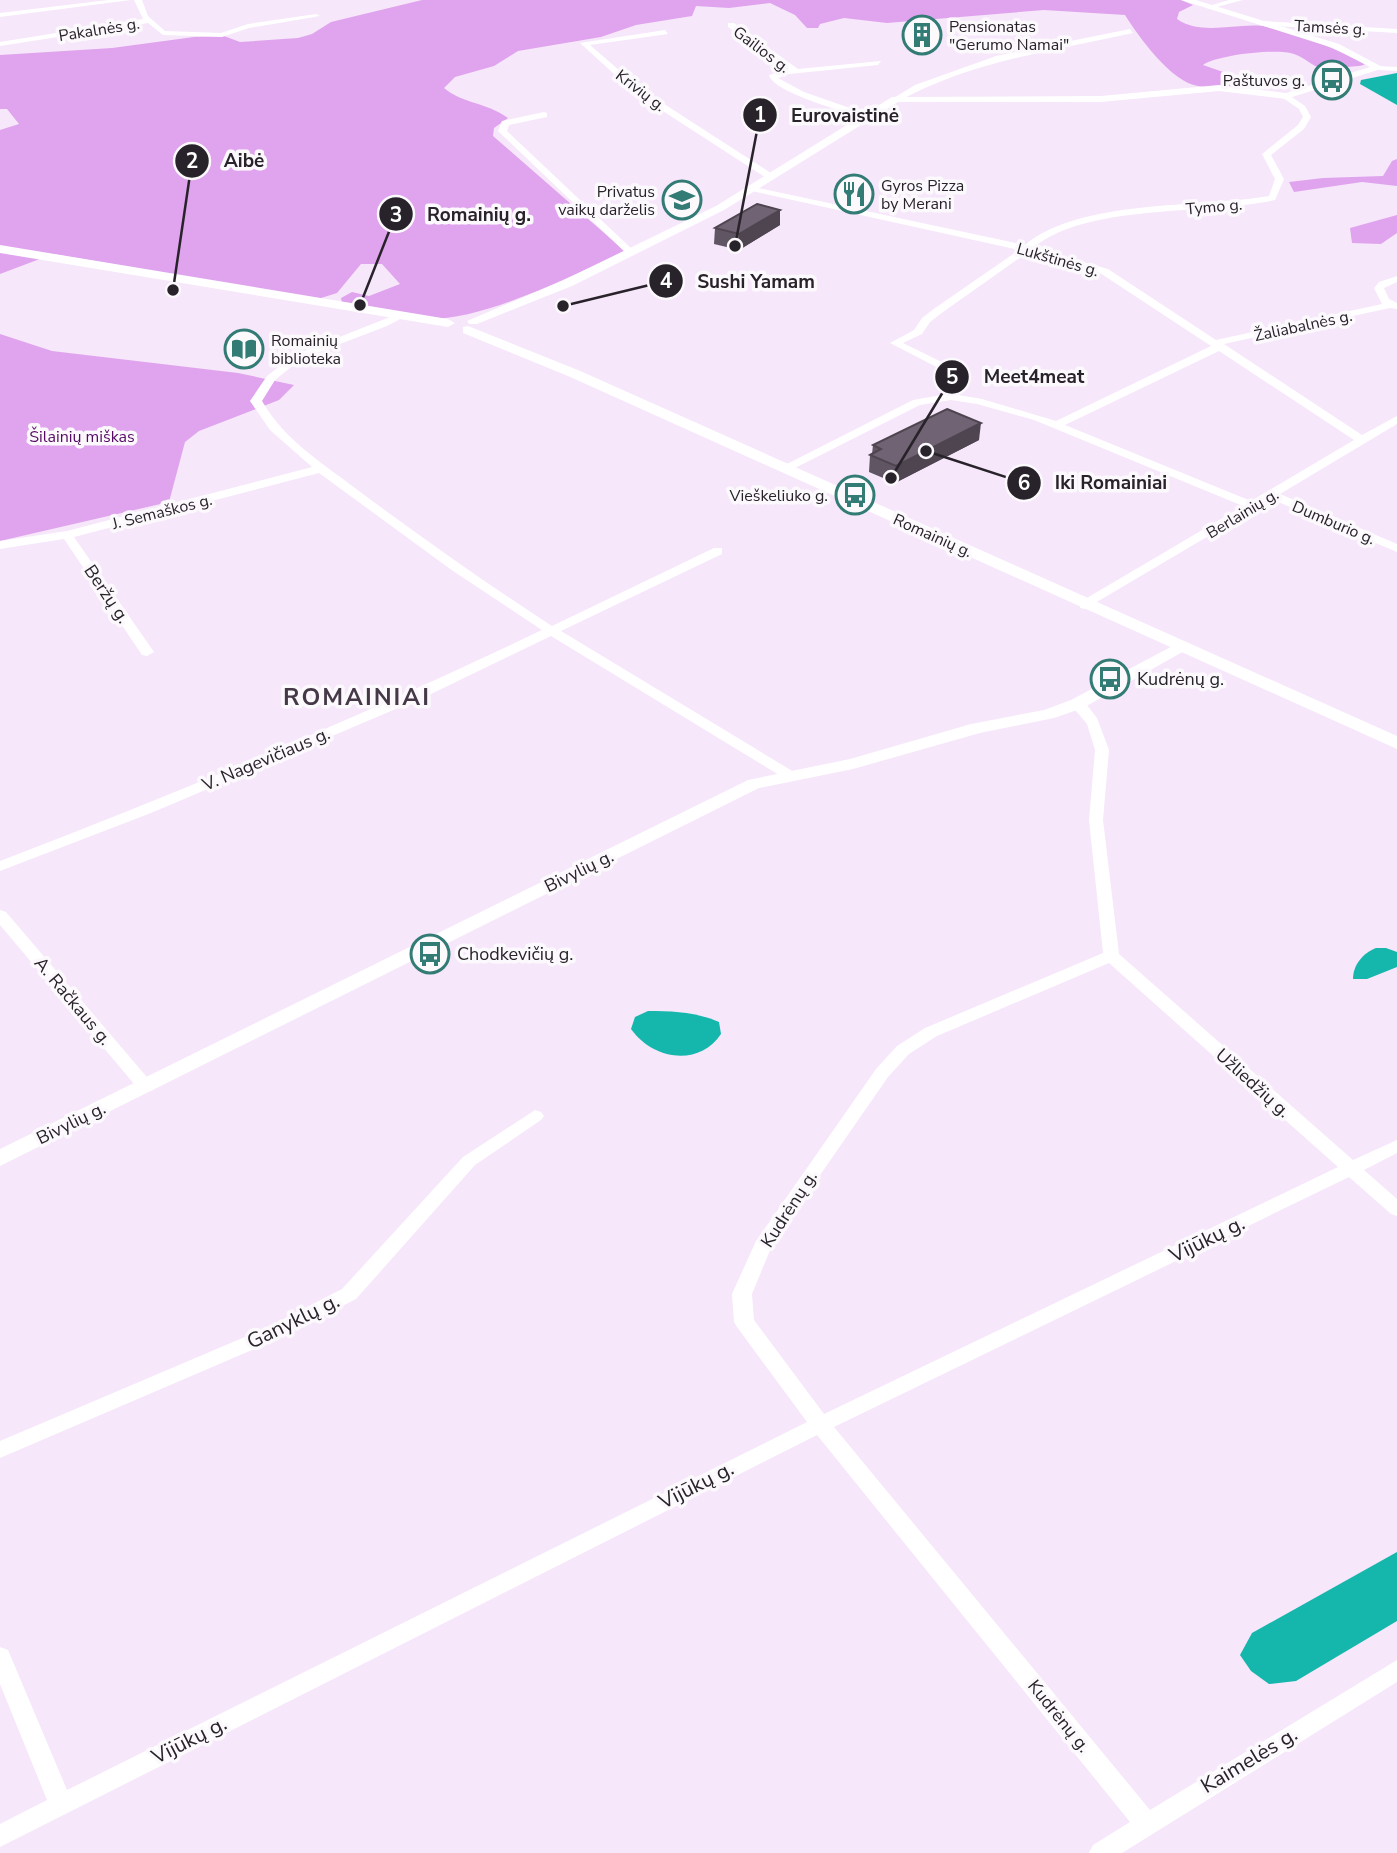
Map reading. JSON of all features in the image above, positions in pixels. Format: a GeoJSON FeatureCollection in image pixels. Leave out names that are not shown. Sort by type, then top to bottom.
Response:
{"type":"FeatureCollection","features":[{"type":"Feature","properties":{"kind":"main road"},"geometry":{"type":"LineString","coordinates":[[0,250],[399,317]]}},
{"type":"Feature","properties":{"kind":"main road","name":"Romainių g."},"geometry":{"type":"LineString","coordinates":[[399,317],[448,323],[447,327],[453,330],[470,326],[1397,743]]}},
{"type":"Feature","properties":{"kind":"street"},"geometry":{"type":"LineString","coordinates":[[0,15],[127,0]]}},
{"type":"Feature","properties":{"kind":"street"},"geometry":{"type":"LineString","coordinates":[[138,0],[148,21]]}},
{"type":"Feature","properties":{"kind":"street"},"geometry":{"type":"LineString","coordinates":[[1186,0],[1343,49],[1380,68]]}},
{"type":"Feature","properties":{"kind":"street"},"geometry":{"type":"LineString","coordinates":[[1209,7],[1239,0]]}},
{"type":"Feature","properties":{"kind":"street","name":"Pakalnės g."},"geometry":{"type":"LineString","coordinates":[[0,44],[148,21],[163,33],[222,36],[248,26],[316,16]]}},
{"type":"Feature","properties":{"kind":"street","name":"Tamsės g."},"geometry":{"type":"LineString","coordinates":[[1262,23],[1397,31]]}},
{"type":"Feature","properties":{"kind":"street","name":"Gailios g."},"geometry":{"type":"LineString","coordinates":[[731,25],[796,71]]}},
{"type":"Feature","properties":{"kind":"street"},"geometry":{"type":"LineString","coordinates":[[470,326],[631,253],[752,188],[918,87],[999,58],[1130,31]]}},
{"type":"Feature","properties":{"kind":"street","name":"Krivių g."},"geometry":{"type":"LineString","coordinates":[[665,32],[590,40],[584,43],[638,91],[771,177]]}},
{"type":"Feature","properties":{"kind":"street"},"geometry":{"type":"LineString","coordinates":[[796,71],[878,63]]}},
{"type":"Feature","properties":{"kind":"street"},"geometry":{"type":"LineString","coordinates":[[896,99],[1101,99],[1219,88],[1286,96],[1380,68],[1397,69]]}},
{"type":"Feature","properties":{"kind":"street","name":"Gailios g."},"geometry":{"type":"LineString","coordinates":[[796,71],[776,75],[772,80],[806,95],[869,116]]}},
{"type":"Feature","properties":{"kind":"street","name":"Tymo g."},"geometry":{"type":"LineString","coordinates":[[1024,248],[1080,222],[1122,214],[1229,205],[1272,198],[1281,185],[1280,177],[1266,154],[1301,127],[1307,117],[1301,108],[1286,96]]}},
{"type":"Feature","properties":{"kind":"street"},"geometry":{"type":"LineString","coordinates":[[544,115],[511,120],[505,123],[502,131],[631,253]]}},
{"type":"Feature","properties":{"kind":"street","name":"Lukštinės g."},"geometry":{"type":"LineString","coordinates":[[752,188],[1024,248],[1104,271],[1362,440]]}},
{"type":"Feature","properties":{"kind":"street"},"geometry":{"type":"LineString","coordinates":[[951,397],[962,382],[958,374],[895,343],[918,332],[926,320],[1019,255],[1024,248]]}},
{"type":"Feature","properties":{"kind":"street","name":"Žaliabalnės g."},"geometry":{"type":"LineString","coordinates":[[1394,306],[1385,301],[1379,288],[1397,279]]}},
{"type":"Feature","properties":{"kind":"street","name":"Žaliabalnės g."},"geometry":{"type":"LineString","coordinates":[[1217,344],[1394,306]]}},
{"type":"Feature","properties":{"kind":"street"},"geometry":{"type":"LineString","coordinates":[[399,317],[299,358],[271,379],[256,401],[270,424],[423,547],[549,632],[789,775]]}},
{"type":"Feature","properties":{"kind":"street"},"geometry":{"type":"LineString","coordinates":[[1057,425],[1217,344]]}},
{"type":"Feature","properties":{"kind":"street"},"geometry":{"type":"LineString","coordinates":[[785,469],[917,402],[951,397],[1007,408],[1057,425],[1253,506]]}},
{"type":"Feature","properties":{"kind":"street","name":"Berlainių g."},"geometry":{"type":"LineString","coordinates":[[1086,605],[1397,419]]}},
{"type":"Feature","properties":{"kind":"street","name":"J. Semaškos g."},"geometry":{"type":"LineString","coordinates":[[0,545],[67,535],[322,468]]}},
{"type":"Feature","properties":{"kind":"street","name":"Dumburio g."},"geometry":{"type":"LineString","coordinates":[[1272,495],[1397,548]]}},
{"type":"Feature","properties":{"kind":"street","name":"Beržų g."},"geometry":{"type":"LineString","coordinates":[[67,535],[147,652]]}},
{"type":"Feature","properties":{"kind":"street","name":"V. Nagevičiaus g."},"geometry":{"type":"LineString","coordinates":[[0,866],[146,810],[426,691],[718,551]]}},
{"type":"Feature","properties":{"kind":"street","name":"Bivylių g."},"geometry":{"type":"LineString","coordinates":[[0,1158],[740,791],[789,775],[853,764],[942,737],[1048,714],[1077,704],[1180,647]]}},
{"type":"Feature","properties":{"kind":"street"},"geometry":{"type":"LineString","coordinates":[[1077,704],[1088,713],[1103,753],[1096,796],[1096,821],[1111,956]]}},
{"type":"Feature","properties":{"kind":"street","name":"A. Račkaus g."},"geometry":{"type":"LineString","coordinates":[[0,915],[146,1087]]}},
{"type":"Feature","properties":{"kind":"street","name":"Užliedžių g."},"geometry":{"type":"LineString","coordinates":[[1111,956],[1397,1209]]}},
{"type":"Feature","properties":{"kind":"street","name":"Kudrėnų g."},"geometry":{"type":"LineString","coordinates":[[1111,956],[932,1032],[903,1050],[882,1073],[765,1241],[742,1294],[744,1322],[820,1424],[1147,1824]]}},
{"type":"Feature","properties":{"kind":"street","name":"Ganyklų g."},"geometry":{"type":"LineString","coordinates":[[0,1450],[273,1333],[349,1294],[469,1161],[535,1116]]}},
{"type":"Feature","properties":{"kind":"street","name":"Vijūkų g."},"geometry":{"type":"LineString","coordinates":[[0,1836],[820,1424],[1397,1146]]}},
{"type":"Feature","properties":{"kind":"street"},"geometry":{"type":"LineString","coordinates":[[0,1657],[61,1805]]}},
{"type":"Feature","properties":{"kind":"street","name":"Kaimelės g."},"geometry":{"type":"LineString","coordinates":[[1101,1853],[1397,1670]]}},
{"type":"Feature","properties":{"kind":"green space"},"geometry":{"type":"Polygon","coordinates":[[[422,0],[1181,0],[1193,5],[1179,12],[1177,19],[1187,24],[1208,28],[1274,28],[1315,41],[1365,64],[1322,69],[1301,57],[1285,52],[1247,54],[1221,58],[1203,65],[1229,74],[1247,87],[1204,87],[1188,83],[1167,68],[1125,15],[1044,10],[887,23],[844,18],[820,24],[818,28],[807,28],[795,15],[770,3],[729,8],[696,6],[692,16],[636,25],[601,37],[518,51],[494,66],[455,77],[444,88],[508,118],[494,128],[493,136],[626,252],[526,296],[472,313],[422,319],[342,303],[341,298],[352,292],[369,296],[400,284],[382,264],[361,264],[337,293],[318,299],[53,254],[0,274],[0,130],[19,124],[7,109],[0,109],[0,55],[112,48],[194,37],[224,36],[240,42],[298,38],[312,34],[331,22],[422,0]]]}},
{"type":"Feature","properties":{"kind":"green space"},"geometry":{"type":"Polygon","coordinates":[[[1397,159],[1397,186],[1362,182],[1294,192],[1289,182],[1383,176],[1392,161],[1397,159]]]}},
{"type":"Feature","properties":{"kind":"green space"},"geometry":{"type":"Polygon","coordinates":[[[1397,215],[1397,233],[1381,244],[1352,243],[1350,228],[1397,215]]]}},
{"type":"Feature","properties":{"kind":"green space","name":"Šilainių miškas"},"geometry":{"type":"Polygon","coordinates":[[[0,334],[52,351],[238,373],[294,385],[279,400],[199,431],[185,442],[169,502],[0,541],[0,334]]]}},
{"type":"Feature","properties":{"kind":"shaded area"},"geometry":{"type":"Polygon","coordinates":[[[1397,73],[1397,105],[1360,84],[1361,80],[1397,73]]]}},
{"type":"Feature","properties":{"kind":"shaded area"},"geometry":{"type":"Polygon","coordinates":[[[1376,948],[1397,952],[1397,967],[1367,979],[1353,979],[1360,960],[1376,948]]]}},
{"type":"Feature","properties":{"kind":"shaded area"},"geometry":{"type":"Polygon","coordinates":[[[648,1011],[702,1016],[719,1022],[721,1034],[712,1045],[701,1052],[676,1056],[663,1053],[651,1048],[631,1029],[635,1017],[648,1011]]]}},
{"type":"Feature","properties":{"kind":"shaded area"},"geometry":{"type":"Polygon","coordinates":[[[1397,1552],[1397,1621],[1296,1681],[1269,1684],[1251,1671],[1240,1655],[1252,1633],[1397,1552]]]}},
{"type":"Feature","properties":{"kind":"building"},"geometry":{"type":"Polygon","coordinates":[[[757,204],[780,210],[739,234],[715,228],[757,204]]]}},
{"type":"Feature","properties":{"kind":"building"},"geometry":{"type":"Polygon","coordinates":[[[947,409],[981,423],[896,466],[870,455],[881,449],[873,445],[947,409]]]}},
{"type":"Feature","properties":{"kind":"place","name":"Pensionatas \"Gerumo Namai\""},"geometry":{"type":"Point","coordinates":[922,35]}},
{"type":"Feature","properties":{"kind":"place","name":"Paštuvos g."},"geometry":{"type":"Point","coordinates":[1332,80]}},
{"type":"Feature","properties":{"kind":"place","name":"Gyros Pizza by Merani"},"geometry":{"type":"Point","coordinates":[854,194]}},
{"type":"Feature","properties":{"kind":"place","name":"Privatus vaikų darželis"},"geometry":{"type":"Point","coordinates":[682,200]}},
{"type":"Feature","properties":{"kind":"place","name":"Eurovaistinė"},"geometry":{"type":"Point","coordinates":[735,246]}},
{"type":"Feature","properties":{"kind":"place","name":"Aibė"},"geometry":{"type":"Point","coordinates":[173,290]}},
{"type":"Feature","properties":{"kind":"place","name":"Romainių g."},"geometry":{"type":"Point","coordinates":[360,305]}},
{"type":"Feature","properties":{"kind":"place","name":"Sushi Yamam"},"geometry":{"type":"Point","coordinates":[563,306]}},
{"type":"Feature","properties":{"kind":"place","name":"Romainių biblioteka"},"geometry":{"type":"Point","coordinates":[244,349]}},
{"type":"Feature","properties":{"kind":"place","name":"Iki Romainiai"},"geometry":{"type":"Point","coordinates":[926,451]}},
{"type":"Feature","properties":{"kind":"place","name":"Meet4meat"},"geometry":{"type":"Point","coordinates":[891,478]}},
{"type":"Feature","properties":{"kind":"place","name":"Vieškeliuko g."},"geometry":{"type":"Point","coordinates":[855,495]}},
{"type":"Feature","properties":{"kind":"place","name":"Kudrėnų g."},"geometry":{"type":"Point","coordinates":[1110,679]}},
{"type":"Feature","properties":{"kind":"place","name":"Chodkevičių g."},"geometry":{"type":"Point","coordinates":[430,954]}},
{"type":"Feature","properties":{"kind":"district","name":"ROMAINIAI"},"geometry":{"type":"Point","coordinates":[357,697]}}]}
